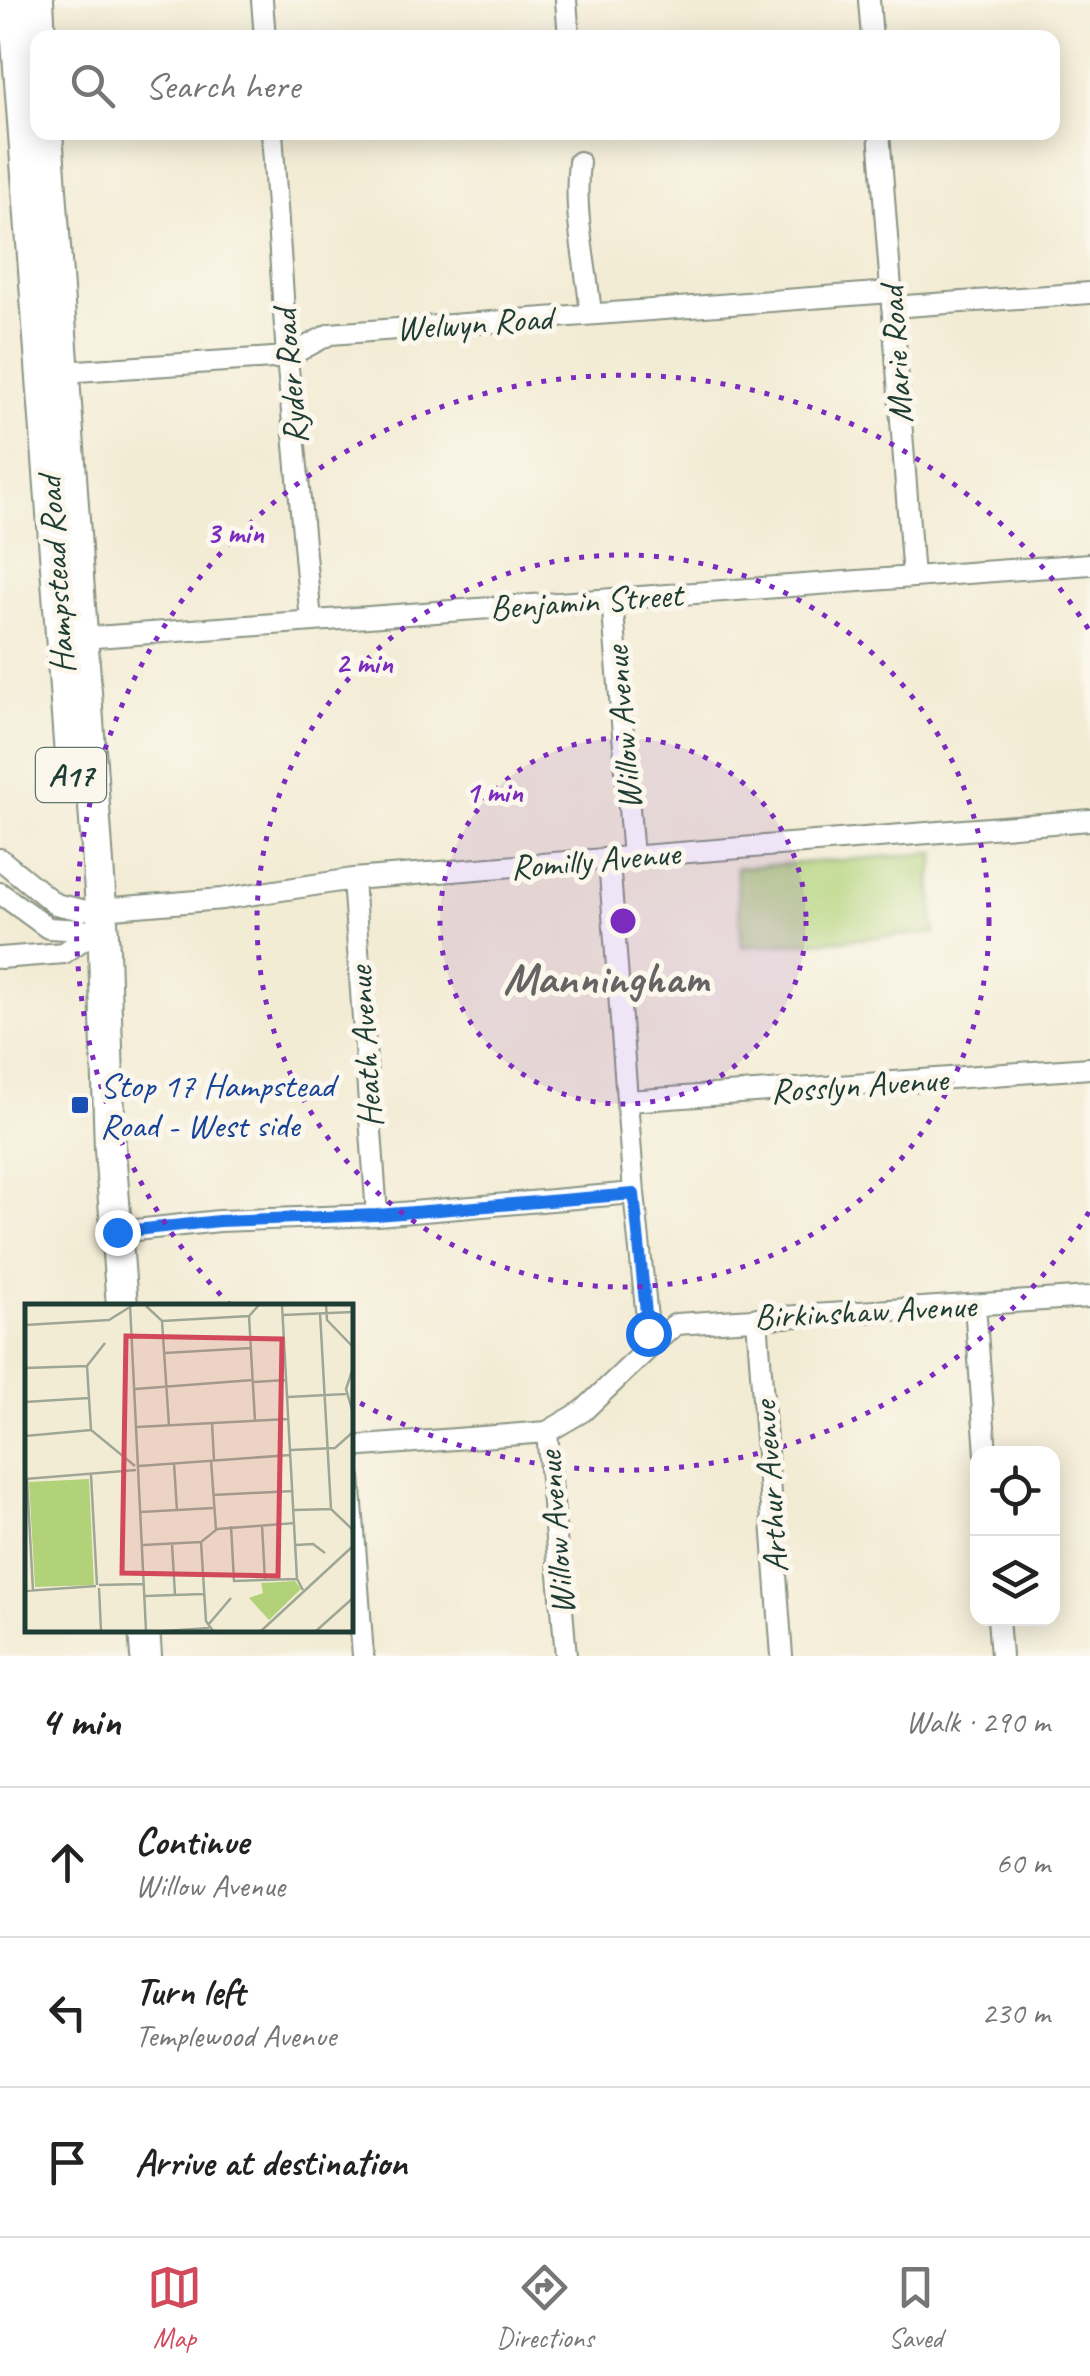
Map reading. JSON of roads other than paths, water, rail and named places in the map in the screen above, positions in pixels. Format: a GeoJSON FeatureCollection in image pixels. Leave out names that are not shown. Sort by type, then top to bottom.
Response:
{"type":"FeatureCollection","features":[{"type":"Feature","properties":{"kind":"highway","name":"Hampstead Road"},"geometry":{"type":"LineString","coordinates":[[14,0],[52,372],[122,1304]]}},
{"type":"Feature","properties":{"kind":"highway"},"geometry":{"type":"LineString","coordinates":[[38,0],[40,30]]}},
{"type":"Feature","properties":{"kind":"highway","name":"Hampstead Road"},"geometry":{"type":"LineString","coordinates":[[47,140],[52,372]]}},
{"type":"Feature","properties":{"kind":"highway"},"geometry":{"type":"LineString","coordinates":[[144,1631],[146,1656]]}},
{"type":"Feature","properties":{"kind":"street"},"geometry":{"type":"LineString","coordinates":[[262,0],[264,30]]}},
{"type":"Feature","properties":{"kind":"street"},"geometry":{"type":"LineString","coordinates":[[566,0],[568,30]]}},
{"type":"Feature","properties":{"kind":"street"},"geometry":{"type":"LineString","coordinates":[[869,0],[871,30]]}},
{"type":"Feature","properties":{"kind":"street","name":"Ryder Road"},"geometry":{"type":"LineString","coordinates":[[273,140],[310,621]]}},
{"type":"Feature","properties":{"kind":"street","name":"Marie Road"},"geometry":{"type":"LineString","coordinates":[[880,140],[913,577]]}},
{"type":"Feature","properties":{"kind":"street"},"geometry":{"type":"LineString","coordinates":[[579,162],[577,224],[586,262],[591,314]]}},
{"type":"Feature","properties":{"kind":"street","name":"Welwyn Road"},"geometry":{"type":"LineString","coordinates":[[52,372],[287,357],[330,334],[591,314],[1090,292]]}},
{"type":"Feature","properties":{"kind":"street","name":"Benjamin Street"},"geometry":{"type":"LineString","coordinates":[[71,639],[1090,564]]}},
{"type":"Feature","properties":{"kind":"street","name":"Willow Avenue"},"geometry":{"type":"LineString","coordinates":[[612,599],[633,857]]}},
{"type":"Feature","properties":{"kind":"street","name":"Romilly Avenue"},"geometry":{"type":"LineString","coordinates":[[91,928],[353,878],[1090,820]]}},
{"type":"Feature","properties":{"kind":"street"},"geometry":{"type":"LineString","coordinates":[[0,859],[91,928]]}},
{"type":"Feature","properties":{"kind":"street","name":"Willow Avenue"},"geometry":{"type":"LineString","coordinates":[[566,1656],[547,1432],[583,1411],[650,1347],[634,1194],[609,860]]}},
{"type":"Feature","properties":{"kind":"street","name":"Heath Avenue"},"geometry":{"type":"LineString","coordinates":[[353,878],[377,1215]]}},
{"type":"Feature","properties":{"kind":"street"},"geometry":{"type":"LineString","coordinates":[[0,893],[48,928],[91,928]]}},
{"type":"Feature","properties":{"kind":"street"},"geometry":{"type":"LineString","coordinates":[[45,955],[50,939],[48,928]]}},
{"type":"Feature","properties":{"kind":"street"},"geometry":{"type":"LineString","coordinates":[[0,958],[64,954],[91,928]]}},
{"type":"Feature","properties":{"kind":"street","name":"Rosslyn Avenue"},"geometry":{"type":"LineString","coordinates":[[628,1101],[1090,1068]]}},
{"type":"Feature","properties":{"kind":"street"},"geometry":{"type":"LineString","coordinates":[[117,1232],[247,1219],[377,1215],[634,1194]]}},
{"type":"Feature","properties":{"kind":"street","name":"Birkinshaw Avenue"},"geometry":{"type":"LineString","coordinates":[[650,1347],[676,1324],[1090,1297]]}},
{"type":"Feature","properties":{"kind":"street"},"geometry":{"type":"LineString","coordinates":[[975,1305],[985,1446]]}},
{"type":"Feature","properties":{"kind":"street","name":"Arthur Avenue"},"geometry":{"type":"LineString","coordinates":[[758,1318],[782,1656]]}},
{"type":"Feature","properties":{"kind":"street"},"geometry":{"type":"LineString","coordinates":[[352,1447],[547,1432]]}},
{"type":"Feature","properties":{"kind":"street"},"geometry":{"type":"LineString","coordinates":[[352,1506],[362,1656]]}},
{"type":"Feature","properties":{"kind":"street"},"geometry":{"type":"LineString","coordinates":[[999,1626],[1001,1656]]}},
{"type":"Feature","properties":{"kind":"place","name":"Stop 17 Hampstead Road - West side"},"geometry":{"type":"Point","coordinates":[80,1105]}},
{"type":"Feature","properties":{"kind":"district","name":"Manningham"},"geometry":{"type":"Point","coordinates":[606,978]}}]}
